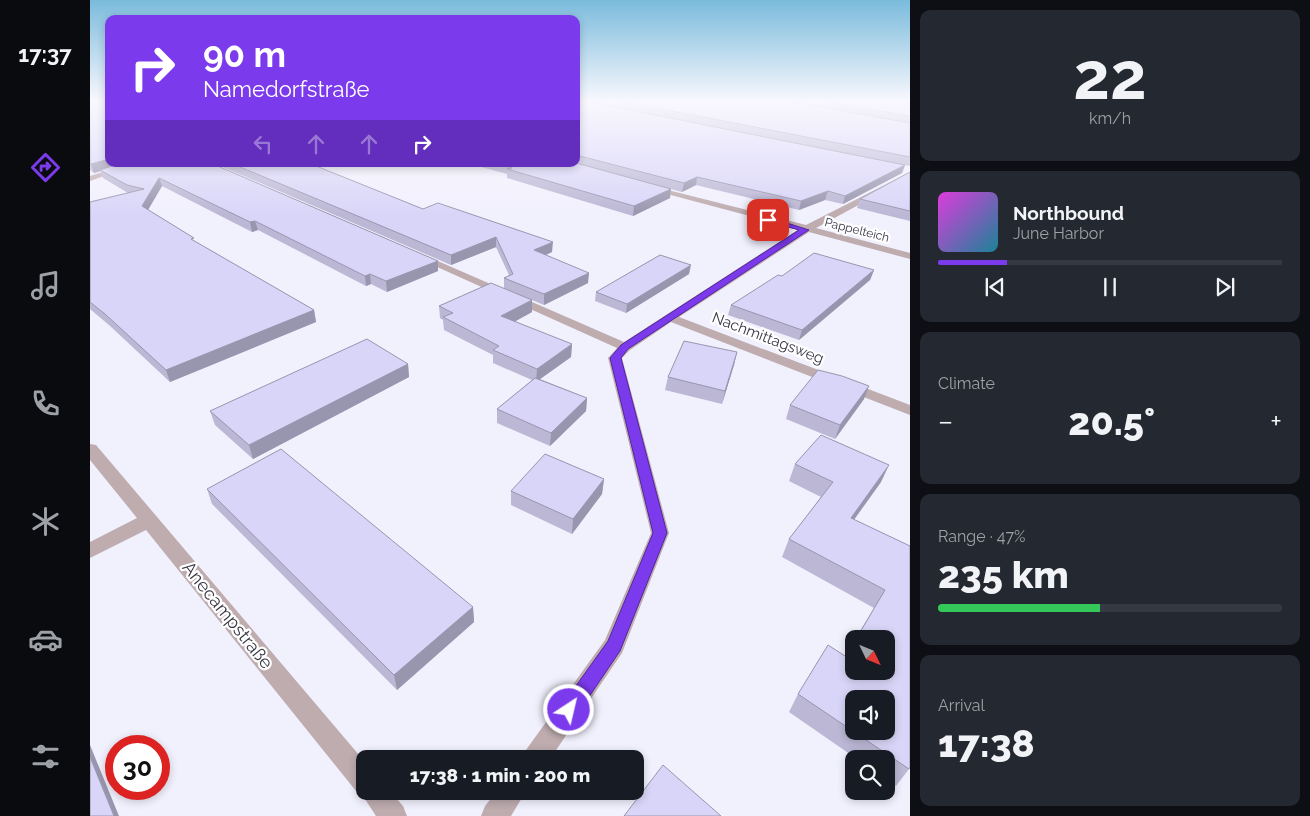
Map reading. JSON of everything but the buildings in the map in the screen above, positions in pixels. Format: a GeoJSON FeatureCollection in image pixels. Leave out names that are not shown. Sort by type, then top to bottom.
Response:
{"type":"FeatureCollection","features":[{"type":"Feature","properties":{"kind":"street"},"geometry":{"type":"LineString","coordinates":[[90,178],[125,167]]}},
{"type":"Feature","properties":{"kind":"street"},"geometry":{"type":"LineString","coordinates":[[541,750],[614,646],[660,533],[616,358],[625,347],[805,230],[907,171]]}},
{"type":"Feature","properties":{"kind":"street","name":"Pappelteich"},"geometry":{"type":"LineString","coordinates":[[642,185],[805,230],[910,256]]}},
{"type":"Feature","properties":{"kind":"street"},"geometry":{"type":"LineString","coordinates":[[406,251],[625,347]]}},
{"type":"Feature","properties":{"kind":"street","name":"Nachmittagsweg"},"geometry":{"type":"LineString","coordinates":[[671,318],[910,410]]}},
{"type":"Feature","properties":{"kind":"street","name":"Anecampstraße"},"geometry":{"type":"LineString","coordinates":[[90,448],[356,771]]}},
{"type":"Feature","properties":{"kind":"street"},"geometry":{"type":"LineString","coordinates":[[90,551],[149,520]]}},
{"type":"Feature","properties":{"kind":"street"},"geometry":{"type":"LineString","coordinates":[[380,800],[393,816]]}},
{"type":"Feature","properties":{"kind":"street"},"geometry":{"type":"LineString","coordinates":[[495,816],[507,800]]}},
{"type":"Feature","properties":{"kind":"route"},"geometry":{"type":"LineString","coordinates":[[569,710],[614,646],[660,533],[616,358],[625,347],[805,230],[768,220]]}}]}
